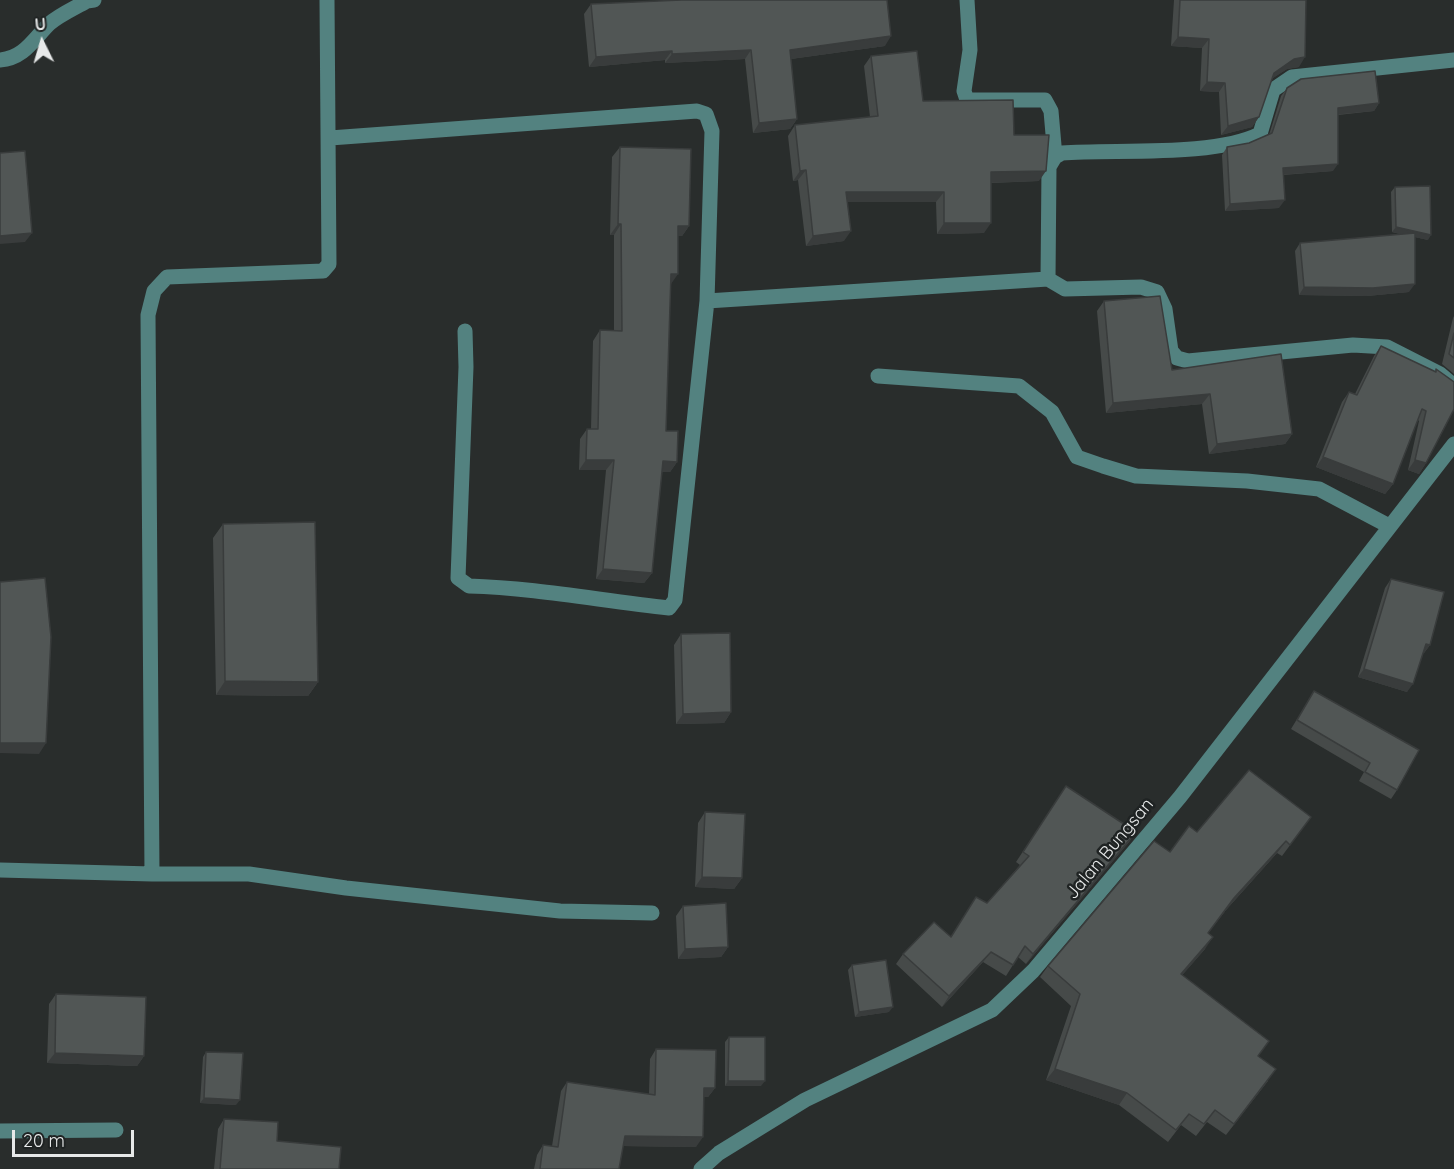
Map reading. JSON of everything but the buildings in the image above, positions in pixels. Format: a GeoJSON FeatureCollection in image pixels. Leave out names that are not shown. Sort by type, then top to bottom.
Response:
{"type":"FeatureCollection","features":[{"type":"Feature","properties":{"kind":"street"},"geometry":{"type":"LineString","coordinates":[[0,60],[13,59],[33,44],[50,23],[87,1],[94,0]]}},
{"type":"Feature","properties":{"kind":"street"},"geometry":{"type":"LineString","coordinates":[[152,874],[148,315],[154,291],[167,277],[323,271],[329,264],[330,138],[327,0]]}},
{"type":"Feature","properties":{"kind":"street"},"geometry":{"type":"LineString","coordinates":[[967,0],[970,50],[964,90],[967,100],[1045,100],[1051,111],[1055,157]]}},
{"type":"Feature","properties":{"kind":"street"},"geometry":{"type":"LineString","coordinates":[[1048,279],[1049,167],[1055,157],[1062,153],[1195,148],[1249,140],[1260,134],[1273,90],[1292,77],[1454,60]]}},
{"type":"Feature","properties":{"kind":"street"},"geometry":{"type":"LineString","coordinates":[[330,138],[697,111],[706,114],[712,131],[707,301],[675,600],[669,608],[592,599],[561,592],[469,586],[458,578],[466,367],[465,331]]}},
{"type":"Feature","properties":{"kind":"street"},"geometry":{"type":"LineString","coordinates":[[707,301],[1048,279],[1065,289],[1142,287],[1157,292],[1165,309],[1171,351],[1177,358],[1188,361],[1353,345],[1387,347],[1440,374],[1454,386]]}},
{"type":"Feature","properties":{"kind":"street"},"geometry":{"type":"LineString","coordinates":[[878,376],[1019,386],[1052,412],[1077,456],[1103,466],[1136,476],[1247,482],[1319,489],[1389,526]]}},
{"type":"Feature","properties":{"kind":"street","name":"Jalan Bungsan"},"geometry":{"type":"LineString","coordinates":[[701,1169],[719,1154],[805,1100],[992,1010],[1033,971],[1180,797],[1454,444]]}},
{"type":"Feature","properties":{"kind":"street"},"geometry":{"type":"LineString","coordinates":[[0,870],[249,874],[549,910],[652,914]]}},
{"type":"Feature","properties":{"kind":"street"},"geometry":{"type":"LineString","coordinates":[[0,1131],[116,1130]]}}]}
